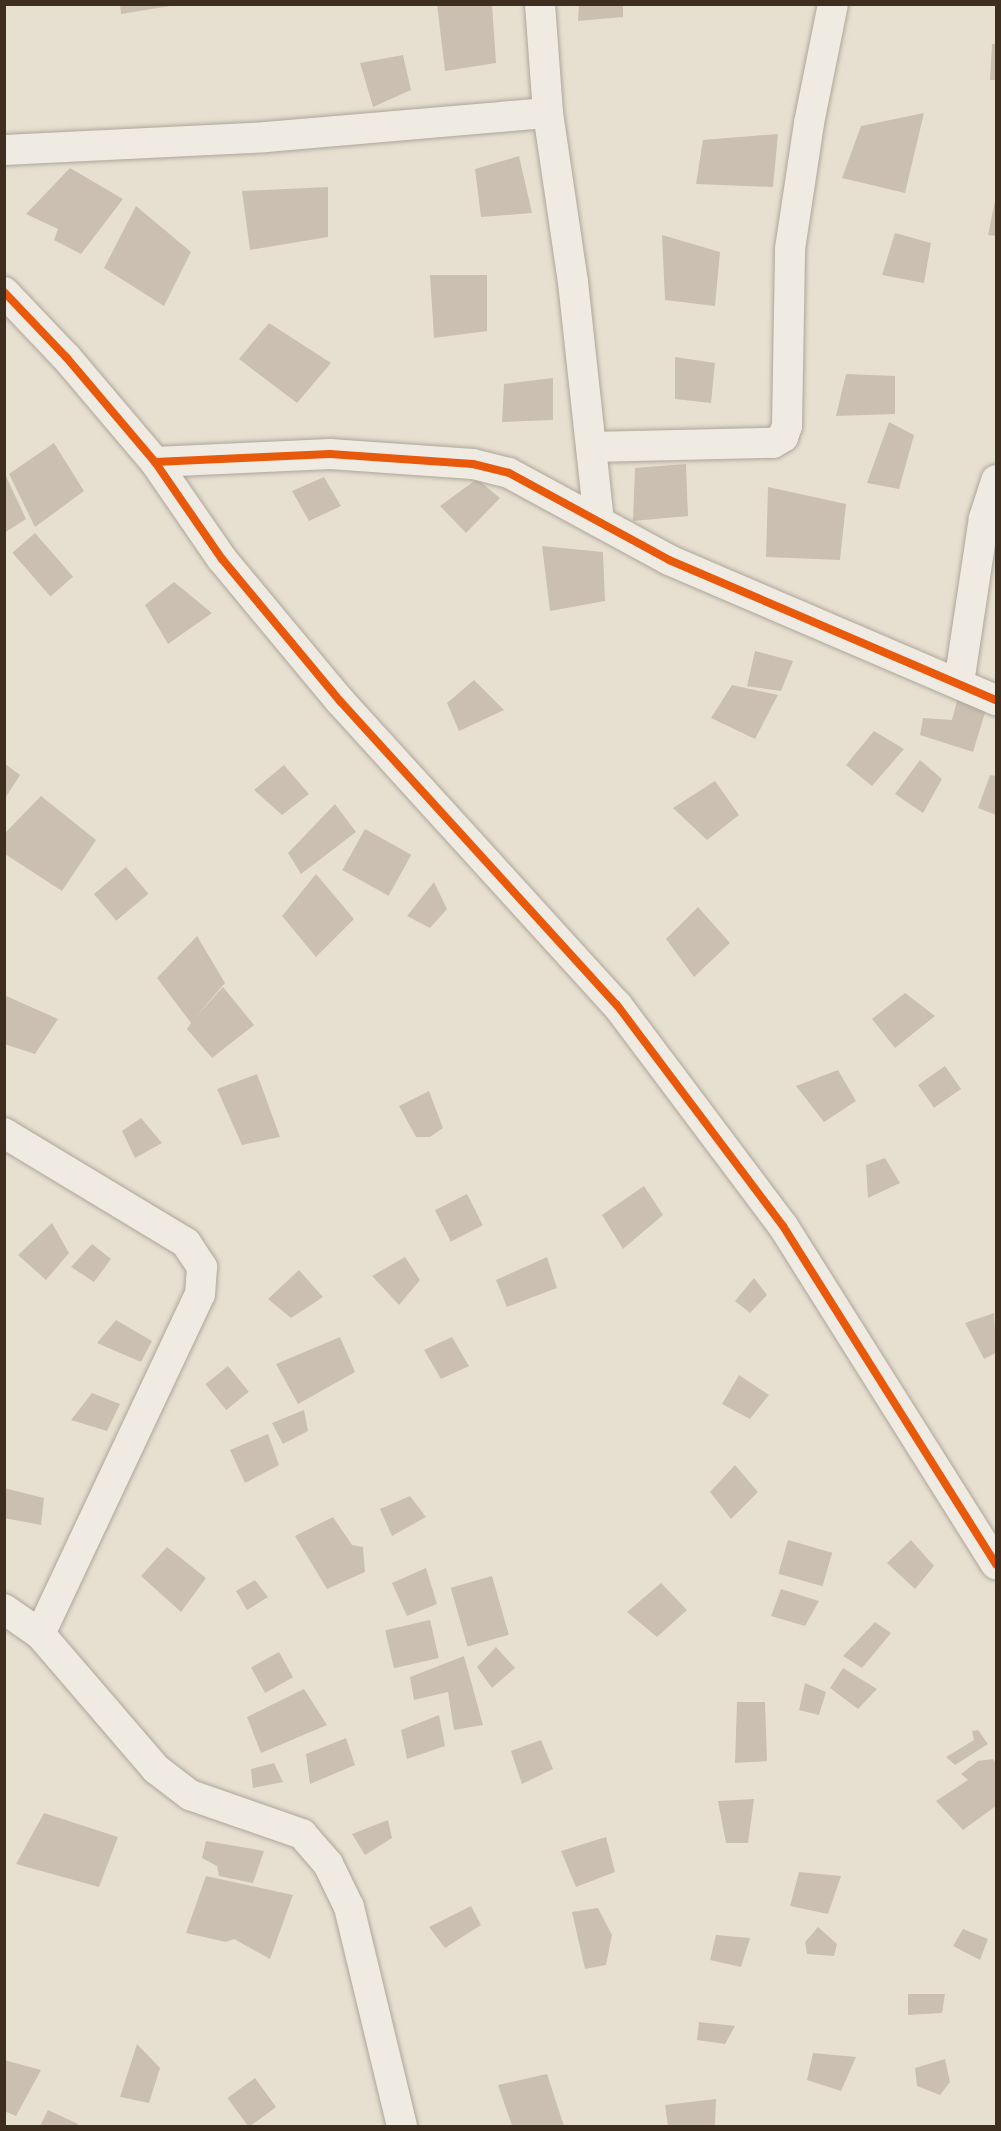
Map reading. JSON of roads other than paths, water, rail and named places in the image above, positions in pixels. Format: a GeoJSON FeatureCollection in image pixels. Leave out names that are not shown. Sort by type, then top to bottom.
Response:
{"type":"FeatureCollection","features":[{"type":"Feature","properties":{"kind":"street"},"geometry":{"type":"LineString","coordinates":[[540,4],[548,113],[573,282],[599,522]]}},
{"type":"Feature","properties":{"kind":"street"},"geometry":{"type":"LineString","coordinates":[[591,447],[772,443],[783,436],[787,426],[790,249],[809,123],[833,4]]}},
{"type":"Feature","properties":{"kind":"street"},"geometry":{"type":"LineString","coordinates":[[4,150],[266,137],[548,113]]}},
{"type":"Feature","properties":{"kind":"street"},"geometry":{"type":"LineString","coordinates":[[4,292],[66,357],[155,462],[222,559],[340,701],[617,1005],[783,1226],[996,1564]]}},
{"type":"Feature","properties":{"kind":"street"},"geometry":{"type":"LineString","coordinates":[[155,462],[330,454],[472,464],[509,473],[669,560],[996,700]]}},
{"type":"Feature","properties":{"kind":"street"},"geometry":{"type":"LineString","coordinates":[[959,683],[984,518],[996,480]]}},
{"type":"Feature","properties":{"kind":"street"},"geometry":{"type":"LineString","coordinates":[[4,1132],[186,1243],[202,1267],[200,1294],[40,1634]]}},
{"type":"Feature","properties":{"kind":"street"},"geometry":{"type":"LineString","coordinates":[[4,1609],[40,1634],[156,1769],[190,1795],[302,1834],[328,1864],[349,1907],[402,2127]]}}]}
